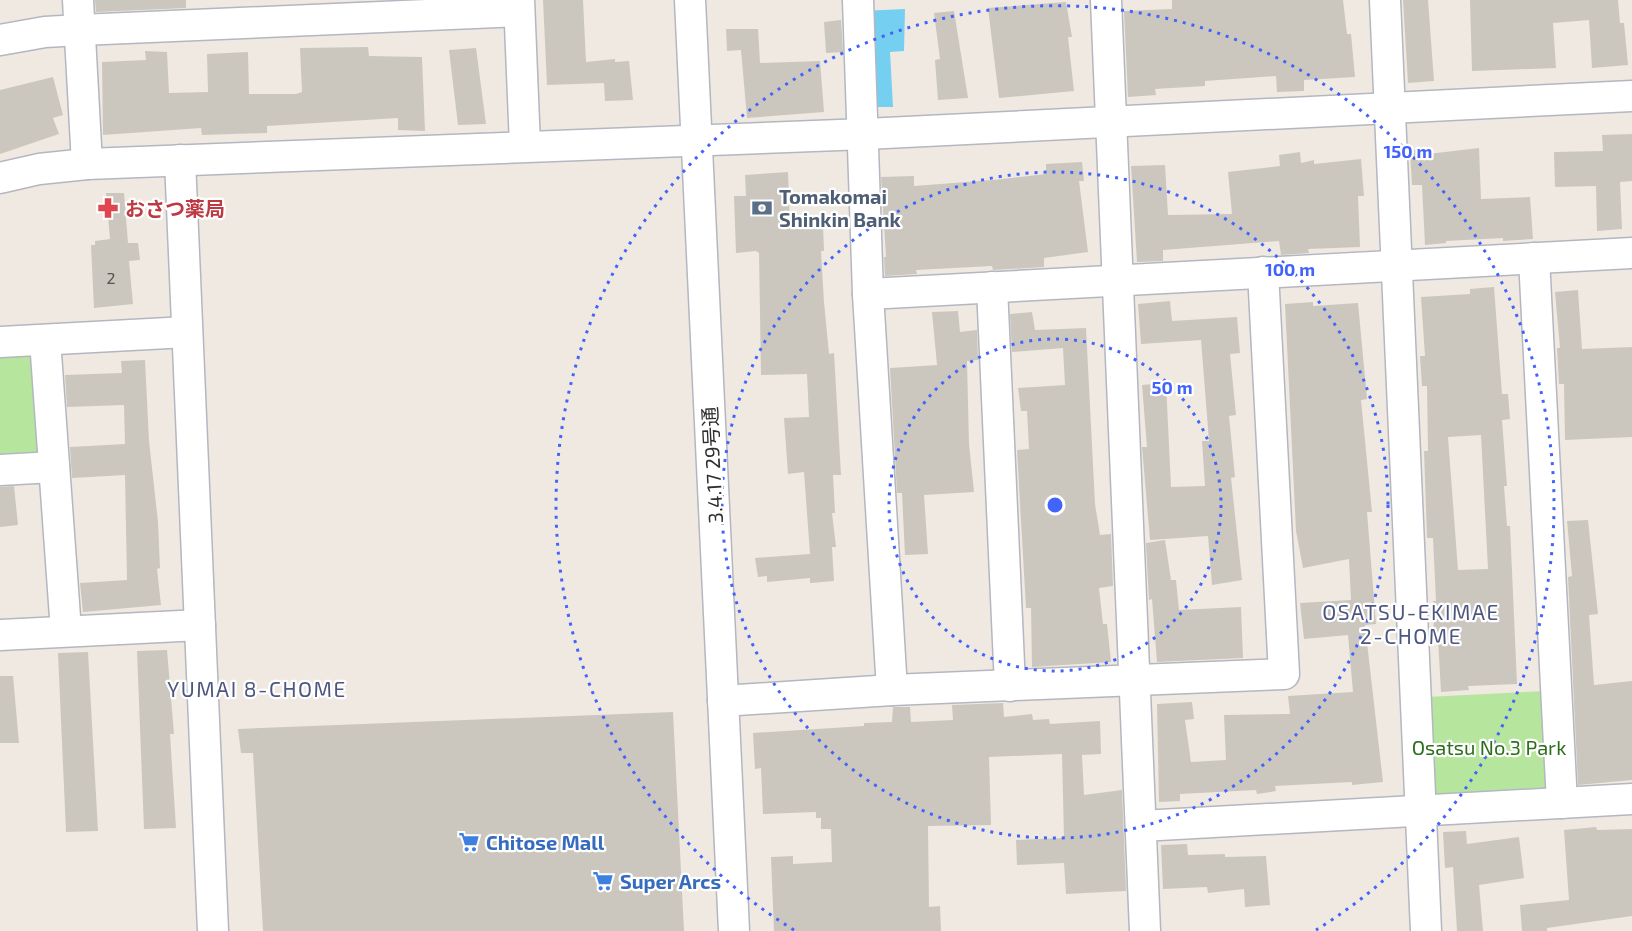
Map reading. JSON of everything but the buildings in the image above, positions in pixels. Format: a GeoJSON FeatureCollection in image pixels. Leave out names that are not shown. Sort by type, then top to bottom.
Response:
{"type":"FeatureCollection","features":[{"type":"Feature","properties":{"kind":"street"},"geometry":{"type":"LineString","coordinates":[[78,0],[87,164]]}},
{"type":"Feature","properties":{"kind":"street","name":"3.4.17 29号通"},"geometry":{"type":"LineString","coordinates":[[690,0],[734,931]]}},
{"type":"Feature","properties":{"kind":"street"},"geometry":{"type":"LineString","coordinates":[[858,0],[865,134],[868,294],[892,690]]}},
{"type":"Feature","properties":{"kind":"street"},"geometry":{"type":"LineString","coordinates":[[1106,0],[1145,931]]}},
{"type":"Feature","properties":{"kind":"street"},"geometry":{"type":"LineString","coordinates":[[1385,0],[1426,931]]}},
{"type":"Feature","properties":{"kind":"street"},"geometry":{"type":"LineString","coordinates":[[0,40],[45,32],[80,30],[226,12],[519,6],[525,146]]}},
{"type":"Feature","properties":{"kind":"street"},"geometry":{"type":"LineString","coordinates":[[0,178],[39,169],[87,164],[865,134],[1632,96]]}},
{"type":"Feature","properties":{"kind":"street"},"geometry":{"type":"LineString","coordinates":[[180,160],[213,931]]}},
{"type":"Feature","properties":{"kind":"street"},"geometry":{"type":"LineString","coordinates":[[868,294],[1632,253]]}},
{"type":"Feature","properties":{"kind":"street"},"geometry":{"type":"LineString","coordinates":[[1534,258],[1562,803]]}},
{"type":"Feature","properties":{"kind":"street"},"geometry":{"type":"LineString","coordinates":[[723,702],[892,690],[1284,674],[1263,272]]}},
{"type":"Feature","properties":{"kind":"street"},"geometry":{"type":"LineString","coordinates":[[992,287],[1010,686]]}},
{"type":"Feature","properties":{"kind":"street"},"geometry":{"type":"LineString","coordinates":[[0,342],[188,332]]}},
{"type":"Feature","properties":{"kind":"street"},"geometry":{"type":"LineString","coordinates":[[45,340],[66,631]]}},
{"type":"Feature","properties":{"kind":"street"},"geometry":{"type":"LineString","coordinates":[[0,470],[54,467]]}},
{"type":"Feature","properties":{"kind":"street"},"geometry":{"type":"LineString","coordinates":[[0,635],[200,625]]}},
{"type":"Feature","properties":{"kind":"street"},"geometry":{"type":"LineString","coordinates":[[1141,826],[1632,799]]}},
{"type":"Feature","properties":{"kind":"green space"},"geometry":{"type":"Polygon","coordinates":[[[32,353],[39,452],[0,454],[0,355],[32,353]]]}},
{"type":"Feature","properties":{"kind":"green space","name":"Osatsu No.3 Park"},"geometry":{"type":"Polygon","coordinates":[[[1546,691],[1552,798],[1433,804],[1426,697],[1546,691]]]}},
{"type":"Feature","properties":{"kind":"water"},"geometry":{"type":"Polygon","coordinates":[[[905,9],[904,51],[890,52],[893,107],[865,107],[861,11],[905,9]]]}},
{"type":"Feature","properties":{"kind":"place","name":"おさつ薬局"},"geometry":{"type":"Point","coordinates":[108,208]}},
{"type":"Feature","properties":{"kind":"place","name":"Tomakomai Shinkin Bank"},"geometry":{"type":"Point","coordinates":[762,208]}},
{"type":"Feature","properties":{"kind":"place","name":"Chitose Mall"},"geometry":{"type":"Point","coordinates":[469,842]}},
{"type":"Feature","properties":{"kind":"place","name":"Super Arcs"},"geometry":{"type":"Point","coordinates":[603,881]}},
{"type":"Feature","properties":{"kind":"district","name":"OSATSU-EKIMAE 2-CHOME"},"geometry":{"type":"Point","coordinates":[1411,623]}},
{"type":"Feature","properties":{"kind":"district","name":"YUMAI 8-CHOME"},"geometry":{"type":"Point","coordinates":[257,688]}}]}
